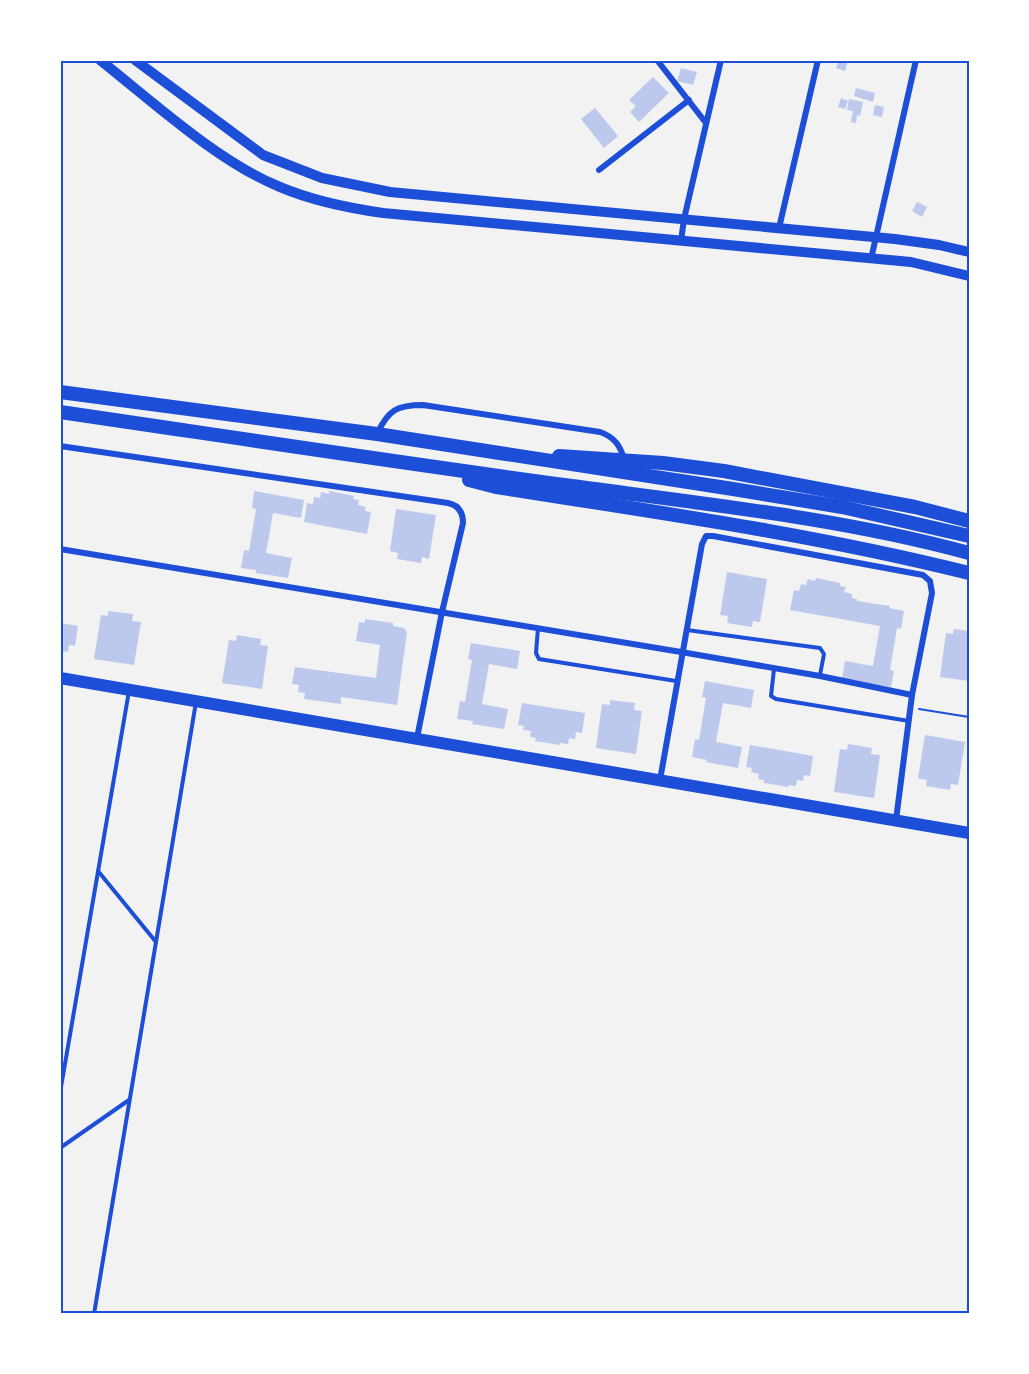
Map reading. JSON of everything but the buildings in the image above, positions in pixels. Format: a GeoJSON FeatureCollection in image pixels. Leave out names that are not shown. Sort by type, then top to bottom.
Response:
{"type":"FeatureCollection","features":[{"type":"Feature","properties":{"kind":"highway"},"geometry":{"type":"LineString","coordinates":[[60,392],[377,434],[830,505],[969,536]]}},
{"type":"Feature","properties":{"kind":"highway"},"geometry":{"type":"LineString","coordinates":[[60,412],[753,512],[901,536],[969,553]]}},
{"type":"Feature","properties":{"kind":"highway"},"geometry":{"type":"LineString","coordinates":[[527,458],[569,456],[724,471],[915,507],[969,521]]}},
{"type":"Feature","properties":{"kind":"highway"},"geometry":{"type":"LineString","coordinates":[[439,468],[496,487],[801,536],[969,573]]}},
{"type":"Feature","properties":{"kind":"main road"},"geometry":{"type":"LineString","coordinates":[[60,678],[969,833]]}},
{"type":"Feature","properties":{"kind":"street"},"geometry":{"type":"LineString","coordinates":[[100,60],[208,144],[249,171],[280,187],[341,207],[394,214],[911,262],[969,276]]}},
{"type":"Feature","properties":{"kind":"street"},"geometry":{"type":"LineString","coordinates":[[135,60],[263,155],[322,178],[390,192],[874,237],[939,245],[969,252]]}},
{"type":"Feature","properties":{"kind":"street"},"geometry":{"type":"LineString","coordinates":[[657,60],[706,123]]}},
{"type":"Feature","properties":{"kind":"street"},"geometry":{"type":"LineString","coordinates":[[681,241],[684,219],[721,60]]}},
{"type":"Feature","properties":{"kind":"street"},"geometry":{"type":"LineString","coordinates":[[779,228],[818,60]]}},
{"type":"Feature","properties":{"kind":"street"},"geometry":{"type":"LineString","coordinates":[[871,259],[874,237],[916,60]]}},
{"type":"Feature","properties":{"kind":"street"},"geometry":{"type":"LineString","coordinates":[[599,170],[689,100]]}},
{"type":"Feature","properties":{"kind":"street"},"geometry":{"type":"LineString","coordinates":[[377,434],[388,415],[396,409],[408,405],[423,405],[600,432],[609,435],[617,443],[624,460]]}},
{"type":"Feature","properties":{"kind":"street"},"geometry":{"type":"LineString","coordinates":[[60,446],[452,504],[461,511],[463,523],[442,612],[417,738]]}},
{"type":"Feature","properties":{"kind":"street"},"geometry":{"type":"LineString","coordinates":[[660,780],[702,544],[706,536],[713,536],[923,575],[930,581],[932,592],[910,707],[896,820]]}},
{"type":"Feature","properties":{"kind":"street"},"geometry":{"type":"LineString","coordinates":[[60,549],[681,652],[820,676],[912,695]]}},
{"type":"Feature","properties":{"kind":"lane"},"geometry":{"type":"LineString","coordinates":[[538,628],[536,653],[539,659],[676,681]]}},
{"type":"Feature","properties":{"kind":"lane"},"geometry":{"type":"LineString","coordinates":[[686,630],[820,648],[824,654],[820,676]]}},
{"type":"Feature","properties":{"kind":"lane"},"geometry":{"type":"LineString","coordinates":[[774,669],[770,692],[771,696],[776,699],[909,721]]}},
{"type":"Feature","properties":{"kind":"lane"},"geometry":{"type":"LineString","coordinates":[[60,1093],[129,690]]}},
{"type":"Feature","properties":{"kind":"lane"},"geometry":{"type":"LineString","coordinates":[[94,1314],[196,701]]}},
{"type":"Feature","properties":{"kind":"lane"},"geometry":{"type":"LineString","coordinates":[[98,870],[156,942]]}},
{"type":"Feature","properties":{"kind":"lane"},"geometry":{"type":"LineString","coordinates":[[60,1148],[130,1099]]}},
{"type":"Feature","properties":{"kind":"path"},"geometry":{"type":"LineString","coordinates":[[910,707],[969,717]]}}]}
